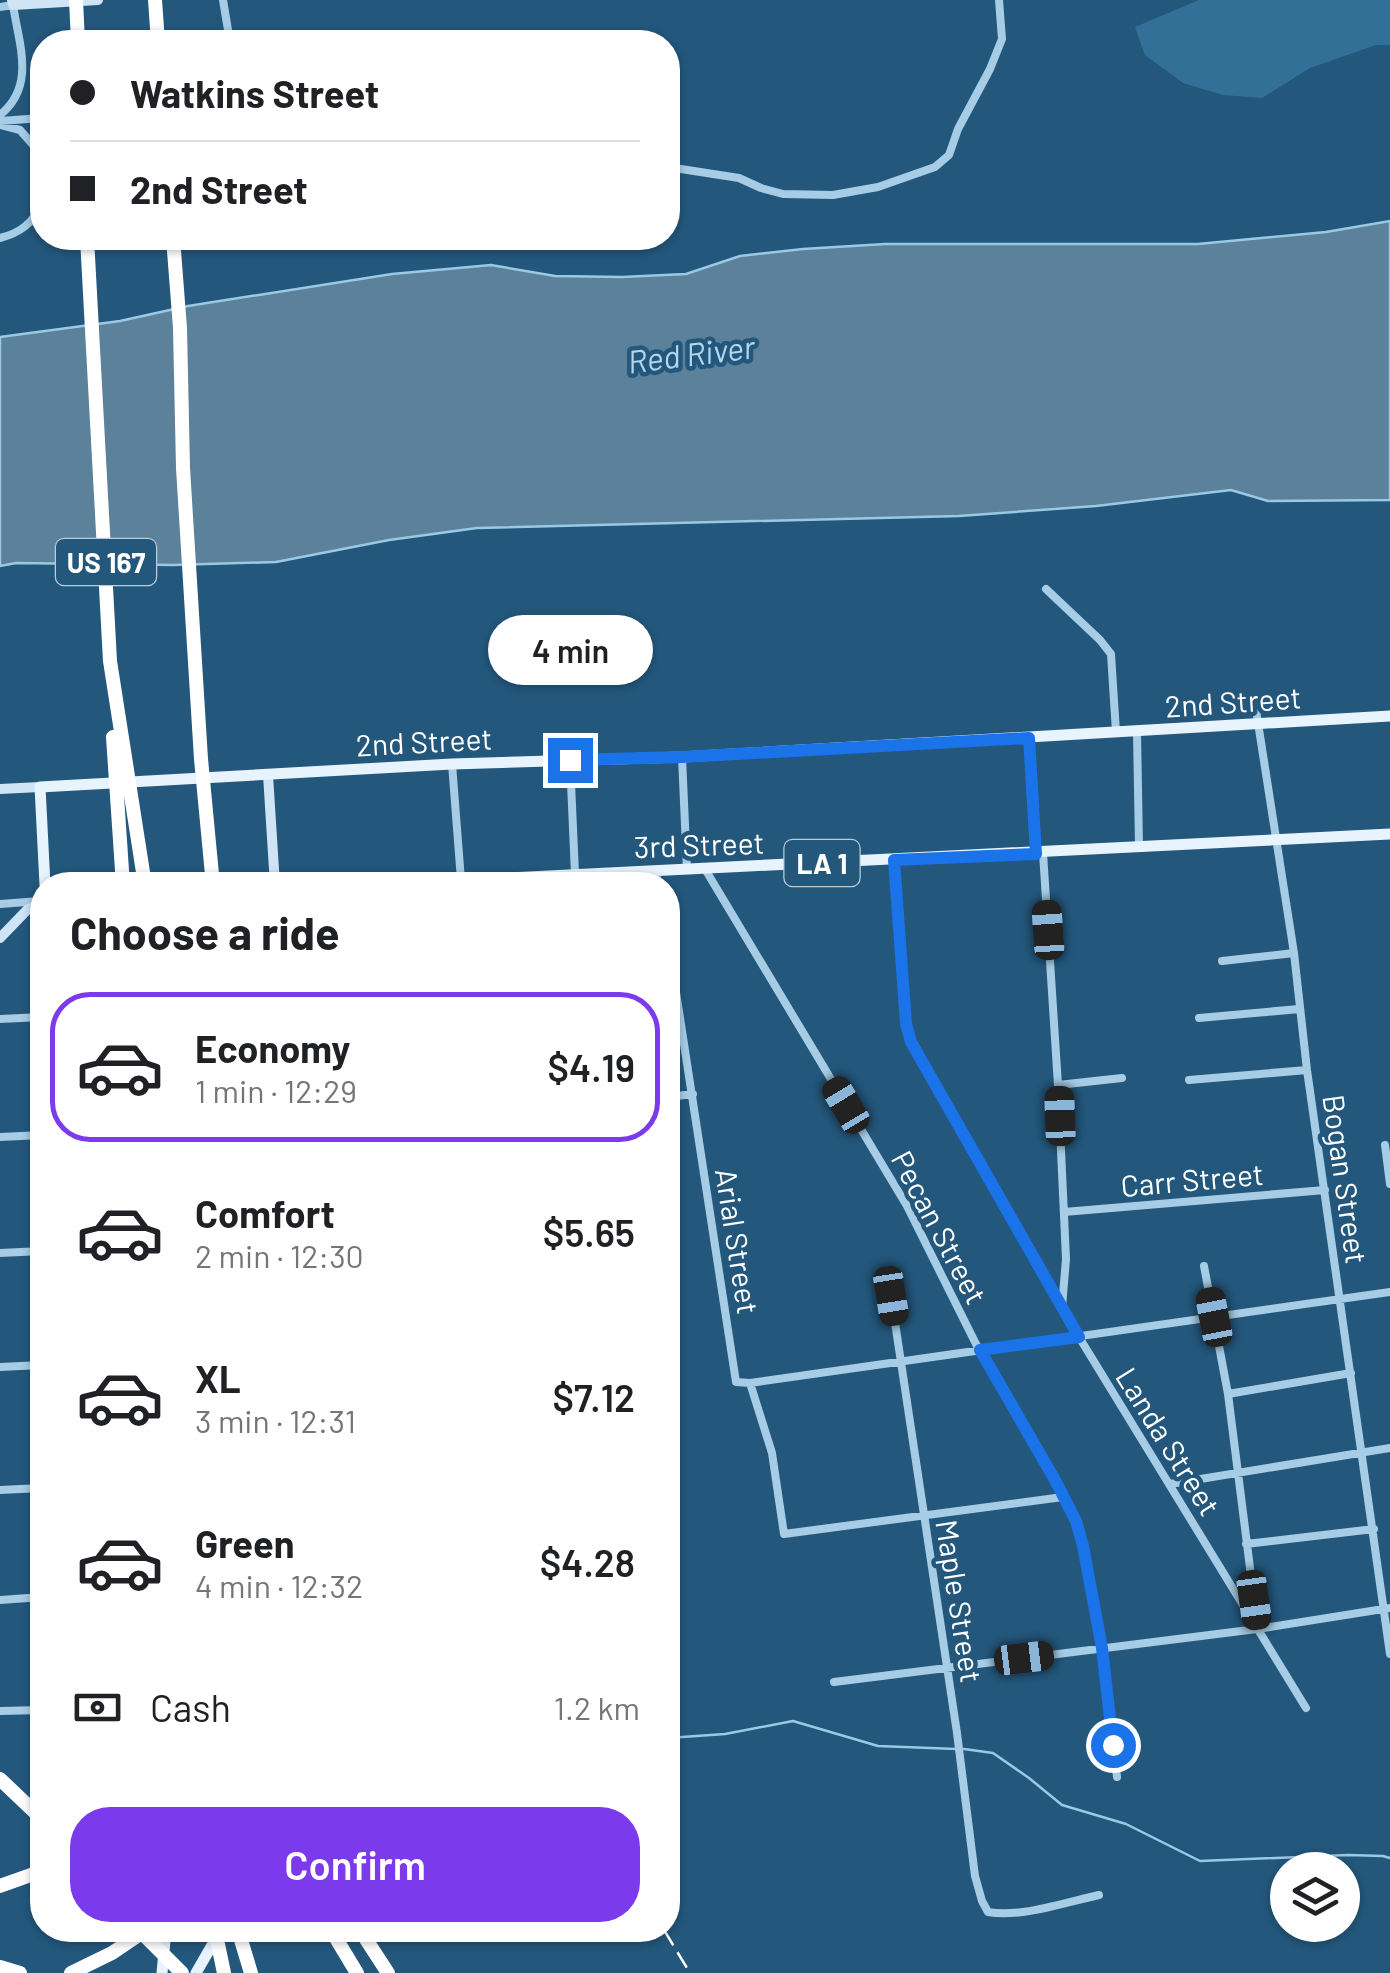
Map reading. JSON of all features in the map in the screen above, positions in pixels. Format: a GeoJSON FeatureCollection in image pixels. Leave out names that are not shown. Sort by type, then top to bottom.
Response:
{"type":"FeatureCollection","features":[{"type":"Feature","properties":{"kind":"highway"},"geometry":{"type":"LineString","coordinates":[[76,0],[77,30]]}},
{"type":"Feature","properties":{"kind":"highway"},"geometry":{"type":"LineString","coordinates":[[155,0],[157,30]]}},
{"type":"Feature","properties":{"kind":"highway","name":"US 167"},"geometry":{"type":"LineString","coordinates":[[88,250],[110,661],[143,872]]}},
{"type":"Feature","properties":{"kind":"highway","name":"US 167"},"geometry":{"type":"LineString","coordinates":[[174,250],[200,759],[212,872]]}},
{"type":"Feature","properties":{"kind":"highway"},"geometry":{"type":"LineString","coordinates":[[110,661],[121,872]]}},
{"type":"Feature","properties":{"kind":"highway"},"geometry":{"type":"LineString","coordinates":[[200,759],[221,872]]}},
{"type":"Feature","properties":{"kind":"highway"},"geometry":{"type":"LineString","coordinates":[[0,1779],[30,1808]]}},
{"type":"Feature","properties":{"kind":"highway"},"geometry":{"type":"LineString","coordinates":[[0,1886],[30,1875]]}},
{"type":"Feature","properties":{"kind":"highway"},"geometry":{"type":"LineString","coordinates":[[71,1973],[112,1954],[127,1942]]}},
{"type":"Feature","properties":{"kind":"highway"},"geometry":{"type":"LineString","coordinates":[[153,1942],[182,1973]]}},
{"type":"Feature","properties":{"kind":"highway"},"geometry":{"type":"LineString","coordinates":[[220,1942],[224,1973]]}},
{"type":"Feature","properties":{"kind":"highway"},"geometry":{"type":"LineString","coordinates":[[242,1942],[251,1973]]}},
{"type":"Feature","properties":{"kind":"highway"},"geometry":{"type":"LineString","coordinates":[[338,1942],[357,1973]]}},
{"type":"Feature","properties":{"kind":"highway"},"geometry":{"type":"LineString","coordinates":[[368,1942],[388,1973]]}},
{"type":"Feature","properties":{"kind":"highway"},"geometry":{"type":"LineString","coordinates":[[0,1967],[20,1973]]}},
{"type":"Feature","properties":{"kind":"main road"},"geometry":{"type":"LineString","coordinates":[[12,2],[98,0]]}},
{"type":"Feature","properties":{"kind":"main road","name":"2nd Street"},"geometry":{"type":"LineString","coordinates":[[0,789],[1116,734],[1256,717],[1390,716]]}},
{"type":"Feature","properties":{"kind":"main road"},"geometry":{"type":"LineString","coordinates":[[268,775],[274,872]]}},
{"type":"Feature","properties":{"kind":"main road"},"geometry":{"type":"LineString","coordinates":[[40,787],[44,872]]}},
{"type":"Feature","properties":{"kind":"main road","name":"3rd Street"},"geometry":{"type":"LineString","coordinates":[[629,872],[1390,834]]}},
{"type":"Feature","properties":{"kind":"main road"},"geometry":{"type":"LineString","coordinates":[[0,938],[30,908]]}},
{"type":"Feature","properties":{"kind":"main road"},"geometry":{"type":"LineString","coordinates":[[162,1973],[165,1942]]}},
{"type":"Feature","properties":{"kind":"main road"},"geometry":{"type":"LineString","coordinates":[[196,1973],[212,1942]]}},
{"type":"Feature","properties":{"kind":"street"},"geometry":{"type":"LineString","coordinates":[[223,0],[228,30]]}},
{"type":"Feature","properties":{"kind":"street"},"geometry":{"type":"LineString","coordinates":[[680,169],[739,178],[784,194],[833,195],[878,187],[935,166],[949,154],[1002,39],[999,0]]}},
{"type":"Feature","properties":{"kind":"street"},"geometry":{"type":"LineString","coordinates":[[0,7],[12,2],[22,83],[0,121]]}},
{"type":"Feature","properties":{"kind":"street"},"geometry":{"type":"LineString","coordinates":[[0,121],[30,119]]}},
{"type":"Feature","properties":{"kind":"street"},"geometry":{"type":"LineString","coordinates":[[0,121],[20,130],[30,141]]}},
{"type":"Feature","properties":{"kind":"street"},"geometry":{"type":"LineString","coordinates":[[0,238],[30,223]]}},
{"type":"Feature","properties":{"kind":"street"},"geometry":{"type":"LineString","coordinates":[[1046,589],[1111,654],[1116,734]]}},
{"type":"Feature","properties":{"kind":"street","name":"Bogan Street"},"geometry":{"type":"LineString","coordinates":[[1256,717],[1294,953],[1324,1190],[1387,1608],[1390,1654]]}},
{"type":"Feature","properties":{"kind":"street"},"geometry":{"type":"LineString","coordinates":[[1137,732],[1139,846]]}},
{"type":"Feature","properties":{"kind":"street"},"geometry":{"type":"LineString","coordinates":[[1029,738],[1058,1085],[1066,1258],[1062,1307]]}},
{"type":"Feature","properties":{"kind":"street"},"geometry":{"type":"LineString","coordinates":[[682,757],[687,870]]}},
{"type":"Feature","properties":{"kind":"street"},"geometry":{"type":"LineString","coordinates":[[570,760],[575,872]]}},
{"type":"Feature","properties":{"kind":"street"},"geometry":{"type":"LineString","coordinates":[[452,764],[460,872]]}},
{"type":"Feature","properties":{"kind":"street","name":"Landa Street"},"geometry":{"type":"LineString","coordinates":[[894,860],[904,1011],[911,1042],[1079,1337],[1306,1708]]}},
{"type":"Feature","properties":{"kind":"street","name":"Pecan Street"},"geometry":{"type":"LineString","coordinates":[[704,869],[907,1206],[980,1350],[1076,1521],[1102,1648],[1117,1777]]}},
{"type":"Feature","properties":{"kind":"street"},"geometry":{"type":"LineString","coordinates":[[0,904],[30,903]]}},
{"type":"Feature","properties":{"kind":"street"},"geometry":{"type":"LineString","coordinates":[[1222,961],[1294,953]]}},
{"type":"Feature","properties":{"kind":"street"},"geometry":{"type":"LineString","coordinates":[[1200,1018],[1299,1009]]}},
{"type":"Feature","properties":{"kind":"street","name":"Arial Street"},"geometry":{"type":"LineString","coordinates":[[680,1014],[736,1382],[750,1383],[772,1453],[784,1534],[924,1515]]}},
{"type":"Feature","properties":{"kind":"street"},"geometry":{"type":"LineString","coordinates":[[0,1019],[30,1018]]}},
{"type":"Feature","properties":{"kind":"street"},"geometry":{"type":"LineString","coordinates":[[1189,1080],[1307,1070]]}},
{"type":"Feature","properties":{"kind":"street"},"geometry":{"type":"LineString","coordinates":[[1058,1085],[1122,1078]]}},
{"type":"Feature","properties":{"kind":"street"},"geometry":{"type":"LineString","coordinates":[[680,1096],[693,1094]]}},
{"type":"Feature","properties":{"kind":"street"},"geometry":{"type":"LineString","coordinates":[[0,1137],[30,1136]]}},
{"type":"Feature","properties":{"kind":"street"},"geometry":{"type":"LineString","coordinates":[[1385,1145],[1390,1184]]}},
{"type":"Feature","properties":{"kind":"street","name":"Carr Street"},"geometry":{"type":"LineString","coordinates":[[1064,1212],[1324,1190]]}},
{"type":"Feature","properties":{"kind":"street"},"geometry":{"type":"LineString","coordinates":[[0,1254],[30,1252]]}},
{"type":"Feature","properties":{"kind":"street"},"geometry":{"type":"LineString","coordinates":[[1204,1266],[1228,1394],[1258,1628]]}},
{"type":"Feature","properties":{"kind":"street"},"geometry":{"type":"LineString","coordinates":[[750,1383],[1390,1292]]}},
{"type":"Feature","properties":{"kind":"street","name":"Maple Street"},"geometry":{"type":"LineString","coordinates":[[891,1296],[975,1876],[982,1901],[988,1912],[1020,1912],[1099,1895]]}},
{"type":"Feature","properties":{"kind":"street"},"geometry":{"type":"LineString","coordinates":[[0,1367],[30,1365]]}},
{"type":"Feature","properties":{"kind":"street"},"geometry":{"type":"LineString","coordinates":[[1228,1394],[1351,1373]]}},
{"type":"Feature","properties":{"kind":"street"},"geometry":{"type":"LineString","coordinates":[[1170,1484],[1390,1448]]}},
{"type":"Feature","properties":{"kind":"street"},"geometry":{"type":"LineString","coordinates":[[0,1490],[30,1489]]}},
{"type":"Feature","properties":{"kind":"street"},"geometry":{"type":"LineString","coordinates":[[924,1515],[1063,1497]]}},
{"type":"Feature","properties":{"kind":"street"},"geometry":{"type":"LineString","coordinates":[[1246,1544],[1374,1529]]}},
{"type":"Feature","properties":{"kind":"street"},"geometry":{"type":"LineString","coordinates":[[0,1600],[30,1598]]}},
{"type":"Feature","properties":{"kind":"street"},"geometry":{"type":"LineString","coordinates":[[834,1682],[1387,1608]]}},
{"type":"Feature","properties":{"kind":"street"},"geometry":{"type":"LineString","coordinates":[[0,1711],[30,1710]]}},
{"type":"Feature","properties":{"kind":"shaded area"},"geometry":{"type":"Polygon","coordinates":[[[1199,0],[1390,0],[1390,45],[1376,45],[1310,68],[1262,98],[1223,95],[1183,83],[1145,55],[1135,27],[1199,0]]]}},
{"type":"Feature","properties":{"kind":"water","name":"Red River"},"geometry":{"type":"Polygon","coordinates":[[[1390,221],[1390,500],[1268,501],[1231,490],[1096,506],[959,516],[477,528],[276,562],[0,566],[0,337],[120,321],[188,306],[392,274],[491,265],[555,276],[686,274],[740,256],[803,249],[885,244],[1198,244],[1326,232],[1390,221]]]}},
{"type":"Feature","properties":{"kind":"waterway"},"geometry":{"type":"LineString","coordinates":[[680,1737],[725,1734],[793,1721],[878,1746],[956,1749]]}},
{"type":"Feature","properties":{"kind":"waterway"},"geometry":{"type":"LineString","coordinates":[[964,1749],[993,1753],[1062,1805],[1126,1824],[1200,1861],[1348,1855],[1390,1858]]}},
{"type":"Feature","properties":{"kind":"railway"},"geometry":{"type":"LineString","coordinates":[[671,1942],[690,1973]]}},
{"type":"Feature","properties":{"kind":"route"},"geometry":{"type":"LineString","coordinates":[[570,760],[1029,738],[1036,854],[894,860],[906,1024],[911,1042],[1079,1337],[980,1350],[1076,1521],[1102,1648],[1113,1745]]}}]}
